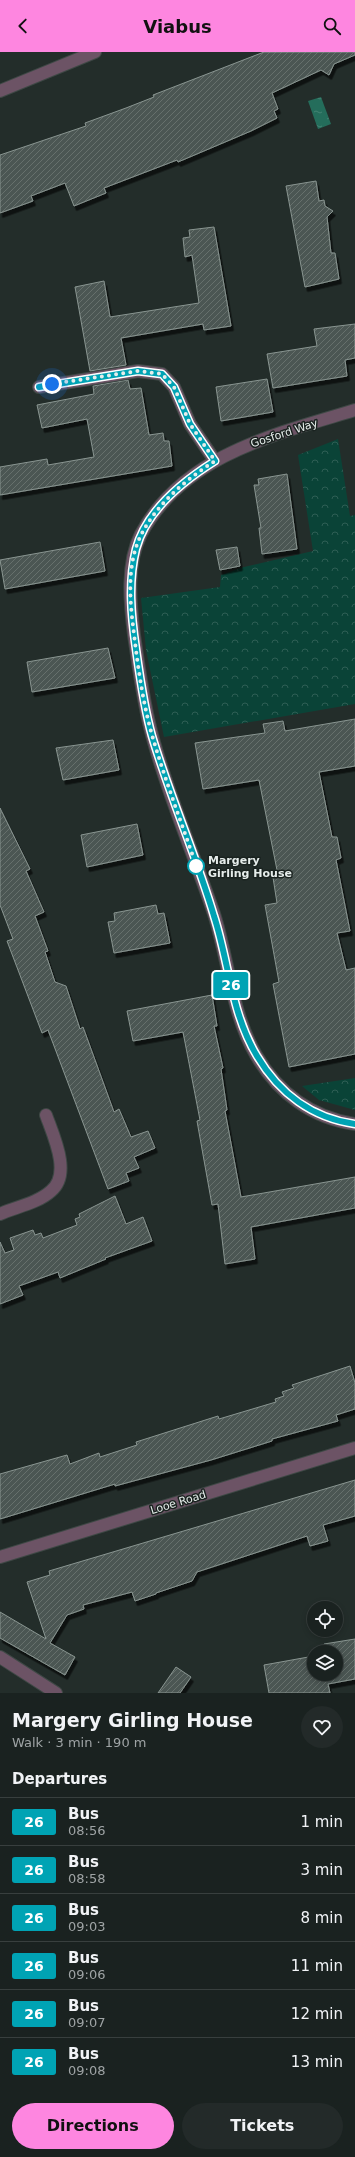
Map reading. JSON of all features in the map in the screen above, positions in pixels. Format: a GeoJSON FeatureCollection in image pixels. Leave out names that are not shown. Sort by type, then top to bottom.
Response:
{"type":"FeatureCollection","features":[{"type":"Feature","properties":{"kind":"street"},"geometry":{"type":"LineString","coordinates":[[0,91],[95,52]]}},
{"type":"Feature","properties":{"kind":"street"},"geometry":{"type":"LineString","coordinates":[[39,387],[138,371],[162,374],[174,387],[190,424],[215,461]]}},
{"type":"Feature","properties":{"kind":"street","name":"Gosford Way"},"geometry":{"type":"LineString","coordinates":[[355,410],[249,444],[215,461],[184,483],[165,502],[140,536],[131,574],[132,619],[139,669],[152,734],[214,914],[237,1009],[257,1056],[276,1082],[288,1095],[304,1107],[326,1117],[355,1124]]}},
{"type":"Feature","properties":{"kind":"street"},"geometry":{"type":"LineString","coordinates":[[0,1214],[39,1199],[52,1191],[56,1185],[60,1167],[60,1155],[46,1115]]}},
{"type":"Feature","properties":{"kind":"street","name":"Looe Road"},"geometry":{"type":"LineString","coordinates":[[0,1557],[355,1448]]}},
{"type":"Feature","properties":{"kind":"street"},"geometry":{"type":"LineString","coordinates":[[0,1657],[56,1693]]}},
{"type":"Feature","properties":{"kind":"green space"},"geometry":{"type":"Polygon","coordinates":[[[338,439],[350,516],[355,515],[355,704],[164,737],[146,650],[141,598],[220,587],[221,575],[244,567],[313,551],[298,455],[338,439]]]}},
{"type":"Feature","properties":{"kind":"green space"},"geometry":{"type":"Polygon","coordinates":[[[355,1078],[355,1110],[319,1100],[302,1086],[355,1078]]]}},
{"type":"Feature","properties":{"kind":"water"},"geometry":{"type":"Polygon","coordinates":[[[321,97],[331,124],[318,129],[308,101],[321,97]]]}},
{"type":"Feature","properties":{"kind":"building"},"geometry":{"type":"Polygon","coordinates":[[[264,52],[355,52],[355,55],[334,64],[329,75],[321,70],[272,93],[278,109],[274,111],[277,118],[251,131],[178,162],[177,160],[104,188],[106,193],[74,206],[65,183],[31,196],[33,201],[0,213],[0,155],[86,126],[85,123],[154,97],[153,95],[264,52]]]}},
{"type":"Feature","properties":{"kind":"building"},"geometry":{"type":"Polygon","coordinates":[[[316,181],[319,201],[324,200],[325,206],[333,211],[327,217],[331,253],[335,253],[339,279],[305,287],[286,186],[316,181]]]}},
{"type":"Feature","properties":{"kind":"building"},"geometry":{"type":"Polygon","coordinates":[[[214,227],[231,326],[204,330],[203,324],[121,338],[126,365],[90,371],[75,287],[104,281],[110,317],[199,303],[192,255],[185,257],[183,238],[190,237],[189,230],[214,227]]]}},
{"type":"Feature","properties":{"kind":"building"},"geometry":{"type":"Polygon","coordinates":[[[355,324],[355,358],[345,360],[347,376],[273,388],[267,354],[317,346],[314,329],[355,324]]]}},
{"type":"Feature","properties":{"kind":"building"},"geometry":{"type":"Polygon","coordinates":[[[267,379],[273,412],[221,421],[216,387],[267,379]]]}},
{"type":"Feature","properties":{"kind":"building"},"geometry":{"type":"Polygon","coordinates":[[[128,380],[130,389],[141,388],[149,435],[163,433],[164,441],[169,441],[172,466],[0,495],[0,467],[47,459],[48,465],[94,457],[87,419],[42,428],[37,405],[94,394],[93,386],[128,380]]]}},
{"type":"Feature","properties":{"kind":"building"},"geometry":{"type":"Polygon","coordinates":[[[287,474],[297,549],[262,554],[259,528],[261,528],[254,485],[259,485],[258,479],[287,474]]]}},
{"type":"Feature","properties":{"kind":"building"},"geometry":{"type":"Polygon","coordinates":[[[100,542],[105,571],[5,589],[0,560],[100,542]]]}},
{"type":"Feature","properties":{"kind":"building"},"geometry":{"type":"Polygon","coordinates":[[[237,547],[240,566],[220,570],[216,550],[237,547]]]}},
{"type":"Feature","properties":{"kind":"building"},"geometry":{"type":"Polygon","coordinates":[[[108,648],[115,678],[32,692],[27,662],[108,648]]]}},
{"type":"Feature","properties":{"kind":"building"},"geometry":{"type":"Polygon","coordinates":[[[355,719],[355,766],[319,772],[332,837],[337,837],[341,858],[336,860],[350,931],[337,933],[346,970],[355,968],[355,1054],[289,1067],[273,984],[279,982],[265,905],[277,903],[272,871],[277,870],[259,780],[203,789],[195,743],[265,733],[263,724],[283,721],[285,731],[355,719]]]}},
{"type":"Feature","properties":{"kind":"building"},"geometry":{"type":"Polygon","coordinates":[[[113,740],[119,770],[63,780],[56,748],[113,740]]]}},
{"type":"Feature","properties":{"kind":"building"},"geometry":{"type":"Polygon","coordinates":[[[0,808],[30,869],[26,871],[44,912],[35,916],[48,951],[45,952],[55,982],[66,986],[80,1029],[83,1027],[114,1112],[119,1109],[131,1137],[148,1131],[155,1148],[134,1157],[139,1168],[126,1173],[129,1181],[108,1189],[48,1030],[42,1033],[7,941],[13,939],[0,905],[0,808]]]}},
{"type":"Feature","properties":{"kind":"building"},"geometry":{"type":"Polygon","coordinates":[[[137,824],[143,855],[87,867],[81,835],[137,824]]]}},
{"type":"Feature","properties":{"kind":"building"},"geometry":{"type":"Polygon","coordinates":[[[156,905],[158,914],[164,913],[170,943],[114,953],[108,922],[115,921],[114,913],[156,905]]]}},
{"type":"Feature","properties":{"kind":"building"},"geometry":{"type":"Polygon","coordinates":[[[212,995],[217,1026],[214,1026],[223,1068],[221,1069],[227,1110],[225,1111],[241,1197],[355,1177],[355,1208],[251,1227],[255,1259],[225,1264],[218,1204],[212,1205],[197,1121],[200,1120],[183,1032],[133,1041],[127,1011],[212,995]]]}},
{"type":"Feature","properties":{"kind":"building"},"geometry":{"type":"Polygon","coordinates":[[[115,1196],[126,1224],[143,1217],[152,1241],[105,1258],[106,1259],[60,1278],[58,1272],[19,1286],[23,1295],[0,1304],[0,1242],[5,1253],[14,1250],[10,1238],[33,1230],[35,1235],[41,1233],[43,1238],[77,1225],[75,1219],[80,1217],[79,1214],[115,1196]]]}},
{"type":"Feature","properties":{"kind":"building"},"geometry":{"type":"Polygon","coordinates":[[[350,1366],[355,1383],[355,1409],[336,1415],[338,1421],[272,1439],[272,1441],[211,1460],[115,1486],[115,1484],[0,1519],[0,1474],[67,1455],[70,1464],[99,1453],[100,1457],[137,1445],[136,1442],[218,1416],[219,1419],[276,1402],[275,1399],[284,1396],[282,1392],[294,1388],[292,1385],[350,1366]]]}},
{"type":"Feature","properties":{"kind":"building"},"geometry":{"type":"Polygon","coordinates":[[[355,1480],[355,1516],[323,1525],[328,1541],[310,1546],[307,1536],[197,1572],[192,1581],[135,1601],[132,1592],[83,1605],[84,1609],[67,1615],[50,1643],[75,1657],[65,1675],[0,1638],[0,1612],[46,1639],[27,1582],[50,1575],[49,1571],[355,1480]]]}},
{"type":"Feature","properties":{"kind":"building"},"geometry":{"type":"Polygon","coordinates":[[[355,1639],[355,1679],[328,1684],[330,1693],[269,1693],[264,1665],[307,1657],[307,1681],[343,1681],[343,1645],[324,1644],[355,1639]]]}},
{"type":"Feature","properties":{"kind":"building"},"geometry":{"type":"Polygon","coordinates":[[[176,1667],[191,1677],[180,1693],[158,1693],[176,1667]]]}},
{"type":"Feature","properties":{"kind":"bus line","name":"26"},"geometry":{"type":"LineString","coordinates":[[39,387],[128,372],[146,371],[162,374],[169,380],[179,395],[190,424],[215,461],[203,468],[184,483],[161,506],[140,536],[136,548],[131,574],[132,619],[139,669],[152,734],[160,761],[214,914],[237,1009],[242,1024],[257,1056],[276,1082],[288,1095],[309,1110],[346,1123],[355,1124]]}},
{"type":"Feature","properties":{"kind":"place","name":"Margery Girling House"},"geometry":{"type":"Point","coordinates":[196,866]}},
{"type":"Feature","properties":{"kind":"route"},"geometry":{"type":"LineString","coordinates":[[52,384],[138,371],[162,374],[169,380],[179,395],[190,424],[215,461],[203,468],[184,483],[153,516],[140,536],[131,574],[132,619],[139,669],[152,734],[197,868],[196,866]]}}]}
